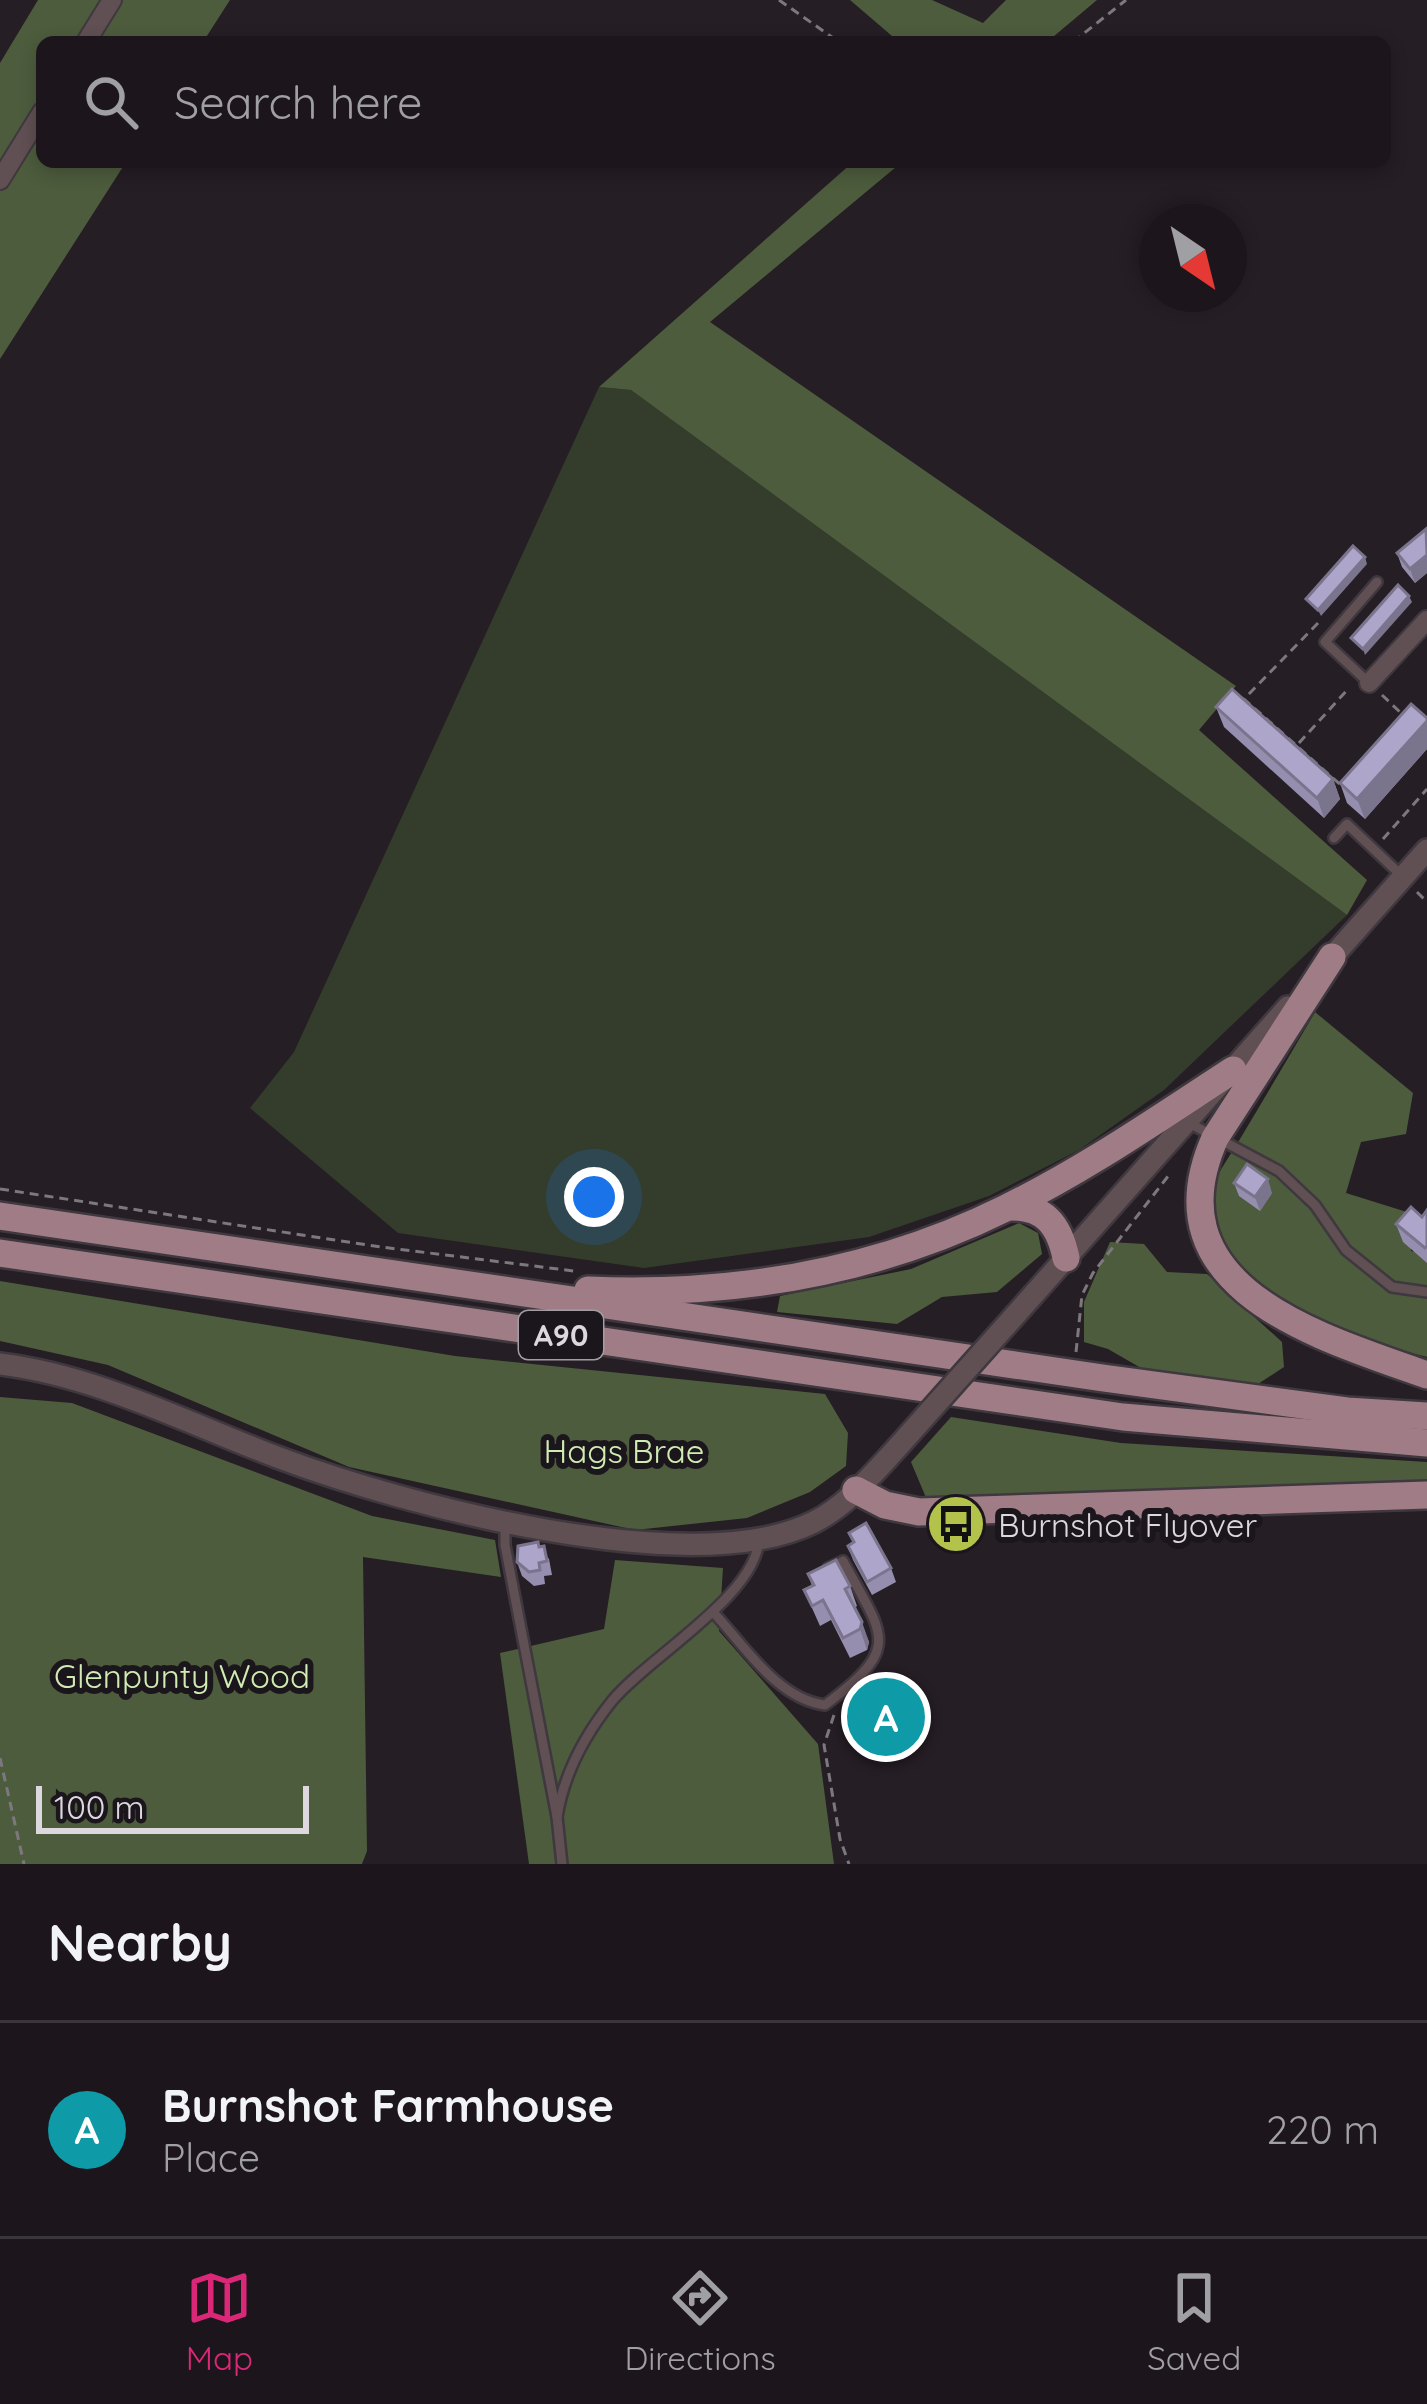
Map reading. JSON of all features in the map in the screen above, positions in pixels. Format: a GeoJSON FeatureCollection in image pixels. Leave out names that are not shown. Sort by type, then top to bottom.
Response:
{"type":"FeatureCollection","features":[{"type":"Feature","properties":{"kind":"main road"},"geometry":{"type":"LineString","coordinates":[[1332,957],[1204,1162],[1201,1206],[1207,1238],[1223,1269],[1270,1312],[1427,1375]]}},
{"type":"Feature","properties":{"kind":"main road"},"geometry":{"type":"LineString","coordinates":[[458,1284],[627,1292],[785,1281],[909,1249],[1009,1207],[1178,1116],[1233,1070]]}},
{"type":"Feature","properties":{"kind":"main road"},"geometry":{"type":"LineString","coordinates":[[1009,1207],[1029,1207],[1052,1221],[1066,1258]]}},
{"type":"Feature","properties":{"kind":"main road","name":"A90"},"geometry":{"type":"LineString","coordinates":[[0,1216],[1103,1378],[1347,1411],[1427,1416]]}},
{"type":"Feature","properties":{"kind":"main road","name":"A90"},"geometry":{"type":"LineString","coordinates":[[0,1253],[1123,1417],[1427,1443]]}},
{"type":"Feature","properties":{"kind":"main road"},"geometry":{"type":"LineString","coordinates":[[856,1490],[885,1505],[919,1512],[1427,1495]]}},
{"type":"Feature","properties":{"kind":"street"},"geometry":{"type":"LineString","coordinates":[[90,36],[112,0]]}},
{"type":"Feature","properties":{"kind":"street"},"geometry":{"type":"LineString","coordinates":[[0,179],[36,122]]}},
{"type":"Feature","properties":{"kind":"street"},"geometry":{"type":"LineString","coordinates":[[1370,683],[1427,620]]}},
{"type":"Feature","properties":{"kind":"street"},"geometry":{"type":"LineString","coordinates":[[1233,1070],[1427,850]]}},
{"type":"Feature","properties":{"kind":"street"},"geometry":{"type":"LineString","coordinates":[[0,1364],[102,1389],[367,1487],[505,1520],[616,1540],[698,1544],[760,1538],[813,1522],[856,1490],[1167,1144],[1178,1116]]}},
{"type":"Feature","properties":{"kind":"lane"},"geometry":{"type":"LineString","coordinates":[[1370,683],[1325,642],[1377,582]]}},
{"type":"Feature","properties":{"kind":"lane"},"geometry":{"type":"LineString","coordinates":[[1334,838],[1347,824],[1403,877]]}},
{"type":"Feature","properties":{"kind":"lane"},"geometry":{"type":"LineString","coordinates":[[1178,1116],[1279,1171],[1315,1205],[1346,1250],[1392,1287],[1427,1292]]}},
{"type":"Feature","properties":{"kind":"lane"},"geometry":{"type":"LineString","coordinates":[[505,1520],[505,1546],[562,1864]]}},
{"type":"Feature","properties":{"kind":"lane"},"geometry":{"type":"LineString","coordinates":[[557,1817],[563,1783],[574,1759],[614,1699],[713,1612],[751,1566],[760,1538]]}},
{"type":"Feature","properties":{"kind":"lane"},"geometry":{"type":"LineString","coordinates":[[713,1612],[787,1692],[825,1705],[863,1676],[879,1650],[877,1624],[843,1561],[820,1573]]}},
{"type":"Feature","properties":{"kind":"path"},"geometry":{"type":"LineString","coordinates":[[779,0],[830,36]]}},
{"type":"Feature","properties":{"kind":"path"},"geometry":{"type":"LineString","coordinates":[[1080,36],[1126,0]]}},
{"type":"Feature","properties":{"kind":"path"},"geometry":{"type":"LineString","coordinates":[[1318,623],[1244,699],[1345,788],[1347,824]]}},
{"type":"Feature","properties":{"kind":"path"},"geometry":{"type":"LineString","coordinates":[[1297,746],[1352,684],[1370,683],[1408,719]]}},
{"type":"Feature","properties":{"kind":"path"},"geometry":{"type":"LineString","coordinates":[[1375,850],[1427,789]]}},
{"type":"Feature","properties":{"kind":"path"},"geometry":{"type":"LineString","coordinates":[[1076,1354],[1082,1294],[1109,1247],[1151,1202],[1180,1154],[1167,1144]]}},
{"type":"Feature","properties":{"kind":"path"},"geometry":{"type":"LineString","coordinates":[[0,1190],[580,1272]]}},
{"type":"Feature","properties":{"kind":"path"},"geometry":{"type":"LineString","coordinates":[[825,1705],[835,1717],[824,1745],[840,1839],[849,1864]]}},
{"type":"Feature","properties":{"kind":"path"},"geometry":{"type":"LineString","coordinates":[[0,1759],[24,1864]]}},
{"type":"Feature","properties":{"kind":"green space"},"geometry":{"type":"Polygon","coordinates":[[[38,0],[230,0],[207,36],[36,36],[36,168],[122,168],[0,359],[0,63],[38,0]]]}},
{"type":"Feature","properties":{"kind":"green space"},"geometry":{"type":"Polygon","coordinates":[[[850,0],[932,0],[983,23],[1006,0],[1097,0],[1054,36],[892,36],[850,0]]]}},
{"type":"Feature","properties":{"kind":"green space"},"geometry":{"type":"Polygon","coordinates":[[[846,168],[895,168],[710,322],[1236,686],[1199,730],[1367,880],[1347,915],[631,390],[599,387],[846,168]]]}},
{"type":"Feature","properties":{"kind":"green space"},"geometry":{"type":"Polygon","coordinates":[[[599,387],[631,390],[1347,915],[1164,1090],[1079,1150],[989,1196],[869,1237],[644,1268],[398,1233],[250,1108],[294,1052],[599,387]]]}},
{"type":"Feature","properties":{"kind":"green space"},"geometry":{"type":"Polygon","coordinates":[[[1315,1012],[1413,1093],[1406,1134],[1361,1142],[1346,1193],[1410,1213],[1411,1251],[1427,1254],[1427,1357],[1357,1338],[1282,1307],[1250,1285],[1226,1259],[1213,1226],[1218,1175],[1315,1012]]]}},
{"type":"Feature","properties":{"kind":"green space"},"geometry":{"type":"Polygon","coordinates":[[[1019,1223],[1038,1233],[1042,1254],[997,1292],[942,1297],[897,1324],[777,1312],[780,1296],[911,1269],[1019,1223]]]}},
{"type":"Feature","properties":{"kind":"green space"},"geometry":{"type":"Polygon","coordinates":[[[1110,1242],[1144,1244],[1167,1272],[1207,1274],[1282,1342],[1284,1367],[1258,1384],[1148,1372],[1108,1349],[1084,1342],[1084,1302],[1110,1242]]]}},
{"type":"Feature","properties":{"kind":"green space","name":"Hags Brae"},"geometry":{"type":"Polygon","coordinates":[[[0,1281],[455,1356],[825,1394],[848,1433],[846,1466],[810,1492],[747,1518],[635,1530],[349,1467],[108,1365],[0,1341],[0,1281]]]}},
{"type":"Feature","properties":{"kind":"green space","name":"Glenpunty Wood"},"geometry":{"type":"Polygon","coordinates":[[[0,1397],[72,1403],[372,1516],[495,1540],[501,1577],[363,1557],[367,1851],[362,1864],[0,1864],[0,1397]]]}},
{"type":"Feature","properties":{"kind":"green space"},"geometry":{"type":"Polygon","coordinates":[[[951,1417],[1121,1443],[1427,1462],[1427,1484],[927,1500],[911,1462],[951,1417]]]}},
{"type":"Feature","properties":{"kind":"green space"},"geometry":{"type":"Polygon","coordinates":[[[615,1560],[723,1568],[719,1631],[818,1744],[834,1864],[529,1864],[500,1653],[604,1629],[615,1560]]]}},
{"type":"Feature","properties":{"kind":"building"},"geometry":{"type":"Polygon","coordinates":[[[1426,529],[1427,555],[1410,569],[1397,553],[1426,529]]]}},
{"type":"Feature","properties":{"kind":"building"},"geometry":{"type":"Polygon","coordinates":[[[1353,546],[1365,557],[1318,610],[1306,599],[1353,546]]]}},
{"type":"Feature","properties":{"kind":"building"},"geometry":{"type":"Polygon","coordinates":[[[1398,585],[1409,596],[1363,649],[1351,638],[1398,585]]]}},
{"type":"Feature","properties":{"kind":"building"},"geometry":{"type":"Polygon","coordinates":[[[1232,689],[1333,779],[1317,798],[1216,707],[1232,689]]]}},
{"type":"Feature","properties":{"kind":"building"},"geometry":{"type":"Polygon","coordinates":[[[1411,704],[1427,721],[1357,799],[1340,783],[1411,704]]]}},
{"type":"Feature","properties":{"kind":"building"},"geometry":{"type":"Polygon","coordinates":[[[1247,1164],[1268,1179],[1255,1197],[1234,1183],[1247,1164]]]}},
{"type":"Feature","properties":{"kind":"building"},"geometry":{"type":"Polygon","coordinates":[[[1411,1207],[1422,1217],[1427,1210],[1425,1248],[1396,1224],[1411,1207]]]}},
{"type":"Feature","properties":{"kind":"building"},"geometry":{"type":"Polygon","coordinates":[[[866,1523],[891,1568],[867,1582],[848,1546],[854,1542],[849,1533],[866,1523]]]}},
{"type":"Feature","properties":{"kind":"building"},"geometry":{"type":"Polygon","coordinates":[[[538,1542],[539,1547],[544,1546],[547,1561],[539,1563],[540,1570],[529,1572],[517,1562],[518,1546],[538,1542]]]}},
{"type":"Feature","properties":{"kind":"building"},"geometry":{"type":"Polygon","coordinates":[[[836,1560],[862,1622],[860,1629],[843,1638],[823,1600],[812,1606],[804,1590],[814,1585],[808,1574],[836,1560]]]}},
{"type":"Feature","properties":{"kind":"building"},"geometry":{"type":"Polygon","coordinates":[[[889,1683],[903,1709],[881,1721],[876,1710],[868,1715],[860,1698],[889,1683]]]}},
{"type":"Feature","properties":{"kind":"place","name":"Burnshot Flyover"},"geometry":{"type":"Point","coordinates":[956,1524]}},
{"type":"Feature","properties":{"kind":"place","name":"Burnshot Farmhouse"},"geometry":{"type":"Point","coordinates":[886,1717]}}]}
